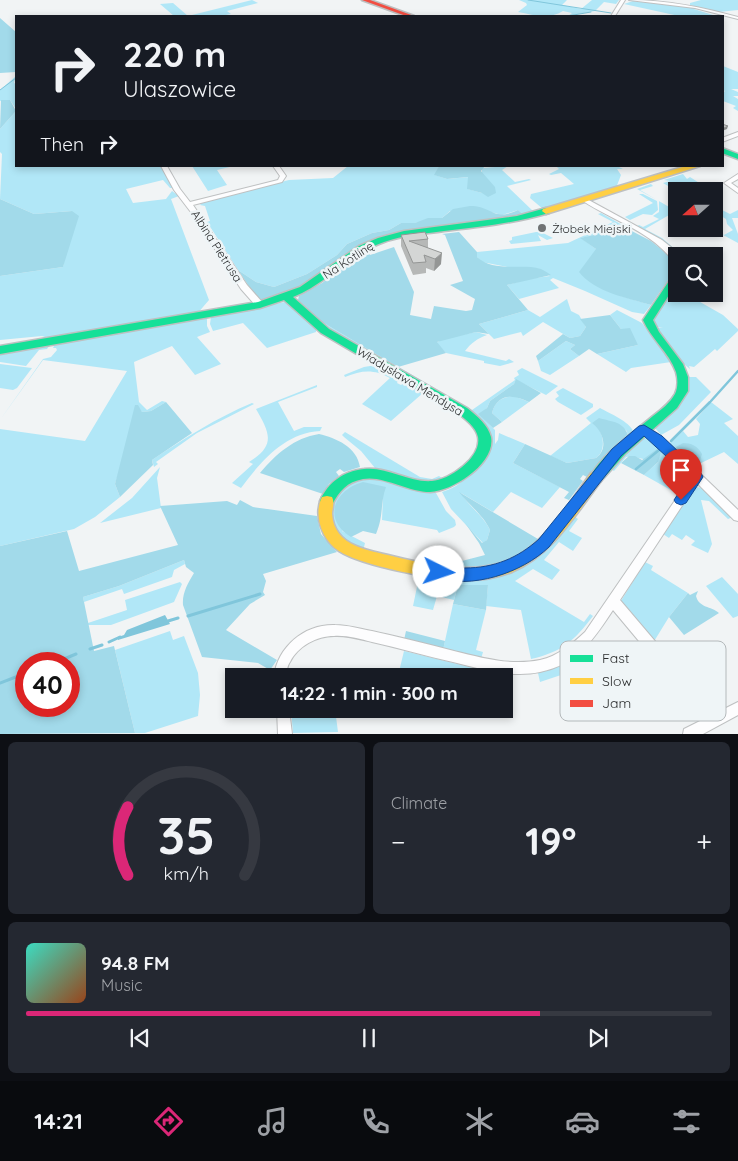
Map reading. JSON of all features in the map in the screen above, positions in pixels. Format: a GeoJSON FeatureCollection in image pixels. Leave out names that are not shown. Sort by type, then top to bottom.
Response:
{"type":"FeatureCollection","features":[{"type":"Feature","properties":{"kind":"street"},"geometry":{"type":"LineString","coordinates":[[358,0],[400,15]]}},
{"type":"Feature","properties":{"kind":"street"},"geometry":{"type":"LineString","coordinates":[[365,0],[408,15]]}},
{"type":"Feature","properties":{"kind":"street"},"geometry":{"type":"LineString","coordinates":[[614,15],[624,0]]}},
{"type":"Feature","properties":{"kind":"street"},"geometry":{"type":"LineString","coordinates":[[631,0],[695,7],[738,18]]}},
{"type":"Feature","properties":{"kind":"street"},"geometry":{"type":"LineString","coordinates":[[724,139],[738,134]]}},
{"type":"Feature","properties":{"kind":"street"},"geometry":{"type":"LineString","coordinates":[[165,167],[177,190],[189,204]]}},
{"type":"Feature","properties":{"kind":"street","name":"Albina Pietrusa"},"geometry":{"type":"LineString","coordinates":[[260,305],[244,288],[189,204],[280,181],[283,176],[277,167]]}},
{"type":"Feature","properties":{"kind":"street","name":"Na Kotlinę"},"geometry":{"type":"LineString","coordinates":[[0,350],[260,305],[287,296],[308,286],[362,248],[381,240],[404,234],[513,220],[693,167]]}},
{"type":"Feature","properties":{"kind":"street"},"geometry":{"type":"LineString","coordinates":[[738,176],[727,183],[738,191]]}},
{"type":"Feature","properties":{"kind":"street"},"geometry":{"type":"LineString","coordinates":[[586,200],[652,238],[668,250]]}},
{"type":"Feature","properties":{"kind":"street","name":"Władysława Mendysa"},"geometry":{"type":"LineString","coordinates":[[287,296],[325,331],[463,412],[479,426],[485,436],[484,447],[477,460],[458,480],[445,487],[426,487],[368,473],[353,476],[338,484],[326,501],[324,519],[333,538],[349,550],[437,572],[453,574],[480,573],[509,566],[539,548],[607,464],[676,400],[683,388],[684,376],[681,368],[652,329],[648,320],[668,289]]}},
{"type":"Feature","properties":{"kind":"street"},"geometry":{"type":"LineString","coordinates":[[644,429],[658,439],[738,517]]}},
{"type":"Feature","properties":{"kind":"street"},"geometry":{"type":"LineString","coordinates":[[584,641],[696,477]]}},
{"type":"Feature","properties":{"kind":"street"},"geometry":{"type":"LineString","coordinates":[[613,601],[647,641]]}},
{"type":"Feature","properties":{"kind":"street"},"geometry":{"type":"LineString","coordinates":[[281,668],[282,664],[296,644],[312,635],[335,630],[506,668]]}},
{"type":"Feature","properties":{"kind":"street"},"geometry":{"type":"LineString","coordinates":[[513,669],[537,667],[560,659]]}},
{"type":"Feature","properties":{"kind":"street"},"geometry":{"type":"LineString","coordinates":[[726,714],[738,708]]}},
{"type":"Feature","properties":{"kind":"street"},"geometry":{"type":"LineString","coordinates":[[284,718],[285,734]]}},
{"type":"Feature","properties":{"kind":"street"},"geometry":{"type":"LineString","coordinates":[[689,734],[712,721]]}},
{"type":"Feature","properties":{"kind":"shaded area"},"geometry":{"type":"Polygon","coordinates":[[[252,0],[258,3],[227,11],[231,14],[192,15],[252,0]]]}},
{"type":"Feature","properties":{"kind":"shaded area"},"geometry":{"type":"Polygon","coordinates":[[[519,0],[567,0],[562,5],[581,9],[592,0],[619,0],[616,4],[604,2],[595,11],[573,15],[563,11],[552,15],[518,12],[527,5],[519,0]]]}},
{"type":"Feature","properties":{"kind":"shaded area"},"geometry":{"type":"Polygon","coordinates":[[[701,0],[738,0],[738,10],[719,12],[690,5],[690,3],[701,0]]]}},
{"type":"Feature","properties":{"kind":"shaded area"},"geometry":{"type":"Polygon","coordinates":[[[633,1],[695,8],[713,15],[674,15],[624,4],[633,1]]]}},
{"type":"Feature","properties":{"kind":"shaded area"},"geometry":{"type":"Polygon","coordinates":[[[173,3],[187,15],[173,15],[160,4],[173,3]]]}},
{"type":"Feature","properties":{"kind":"shaded area"},"geometry":{"type":"Polygon","coordinates":[[[0,18],[15,31],[15,72],[0,73],[0,18]]]}},
{"type":"Feature","properties":{"kind":"shaded area"},"geometry":{"type":"Polygon","coordinates":[[[724,66],[738,72],[738,89],[731,89],[738,92],[738,96],[733,96],[738,99],[738,111],[733,108],[736,106],[724,101],[724,66]]]}},
{"type":"Feature","properties":{"kind":"shaded area"},"geometry":{"type":"Polygon","coordinates":[[[15,77],[15,108],[10,100],[0,101],[0,90],[15,77]]]}},
{"type":"Feature","properties":{"kind":"shaded area"},"geometry":{"type":"Polygon","coordinates":[[[1,100],[10,100],[15,112],[0,129],[1,100]]]}},
{"type":"Feature","properties":{"kind":"shaded area"},"geometry":{"type":"Polygon","coordinates":[[[15,112],[15,167],[162,167],[173,188],[170,188],[163,180],[126,189],[133,203],[166,199],[172,191],[179,196],[171,199],[209,300],[197,314],[48,338],[42,336],[0,340],[0,276],[63,267],[72,211],[34,214],[0,199],[2,154],[0,152],[0,129],[15,112]]]}},
{"type":"Feature","properties":{"kind":"shaded area"},"geometry":{"type":"Polygon","coordinates":[[[193,167],[230,167],[217,170],[227,185],[208,191],[193,167]]]}},
{"type":"Feature","properties":{"kind":"shaded area"},"geometry":{"type":"Polygon","coordinates":[[[347,167],[439,167],[435,175],[447,179],[469,177],[468,189],[482,193],[482,168],[506,167],[502,170],[515,182],[531,180],[507,186],[534,212],[524,215],[518,210],[502,215],[491,212],[450,211],[442,218],[415,223],[401,223],[389,230],[372,233],[347,244],[337,255],[307,274],[274,287],[256,282],[238,270],[207,222],[210,221],[205,206],[200,205],[204,201],[289,180],[333,178],[347,167]]]}},
{"type":"Feature","properties":{"kind":"shaded area"},"geometry":{"type":"Polygon","coordinates":[[[438,167],[484,167],[481,171],[495,187],[496,193],[488,197],[482,193],[467,189],[468,177],[447,179],[434,175],[438,167]]]}},
{"type":"Feature","properties":{"kind":"shaded area"},"geometry":{"type":"Polygon","coordinates":[[[557,167],[619,167],[623,169],[617,169],[621,175],[616,188],[543,209],[530,198],[531,194],[574,184],[561,173],[549,174],[559,169],[557,167]]]}},
{"type":"Feature","properties":{"kind":"shaded area"},"geometry":{"type":"Polygon","coordinates":[[[683,174],[687,179],[690,177],[698,182],[668,182],[668,186],[663,183],[670,181],[664,180],[683,174]]]}},
{"type":"Feature","properties":{"kind":"shaded area"},"geometry":{"type":"Polygon","coordinates":[[[651,184],[653,186],[640,190],[657,200],[637,189],[651,184]]]}},
{"type":"Feature","properties":{"kind":"shaded area"},"geometry":{"type":"Polygon","coordinates":[[[639,194],[657,201],[658,210],[652,215],[643,214],[630,220],[625,217],[653,203],[639,194]]]}},
{"type":"Feature","properties":{"kind":"shaded area"},"geometry":{"type":"Polygon","coordinates":[[[0,199],[34,214],[72,211],[79,216],[63,267],[0,276],[0,199]]]}},
{"type":"Feature","properties":{"kind":"shaded area"},"geometry":{"type":"Polygon","coordinates":[[[659,201],[668,206],[668,216],[645,229],[662,238],[672,247],[668,247],[636,227],[639,225],[643,227],[659,219],[653,216],[659,212],[659,201]]]}},
{"type":"Feature","properties":{"kind":"shaded area"},"geometry":{"type":"Polygon","coordinates":[[[470,206],[484,208],[498,214],[518,210],[524,215],[384,237],[354,250],[305,284],[263,301],[256,297],[238,270],[256,282],[274,287],[307,274],[337,255],[347,244],[372,233],[389,230],[401,223],[415,223],[428,218],[442,218],[453,209],[470,206]]]}},
{"type":"Feature","properties":{"kind":"shaded area"},"geometry":{"type":"Polygon","coordinates":[[[723,210],[730,214],[738,210],[738,218],[732,218],[738,234],[738,243],[723,235],[733,230],[727,224],[726,219],[723,217],[723,210]]]}},
{"type":"Feature","properties":{"kind":"shaded area"},"geometry":{"type":"Polygon","coordinates":[[[601,213],[633,231],[626,228],[581,238],[596,249],[621,296],[651,305],[644,314],[632,312],[553,278],[550,280],[559,288],[519,299],[507,285],[528,279],[550,276],[540,269],[513,268],[482,262],[477,257],[477,252],[568,243],[613,222],[598,214],[601,213]]]}},
{"type":"Feature","properties":{"kind":"shaded area"},"geometry":{"type":"Polygon","coordinates":[[[626,228],[651,241],[668,255],[668,280],[651,305],[622,297],[593,285],[579,272],[596,249],[580,238],[626,228]]]}},
{"type":"Feature","properties":{"kind":"shaded area"},"geometry":{"type":"Polygon","coordinates":[[[459,232],[477,252],[477,257],[484,262],[500,266],[533,267],[551,275],[507,285],[528,310],[479,324],[489,334],[476,332],[437,342],[446,353],[398,367],[322,322],[298,300],[299,296],[322,283],[367,250],[370,255],[394,247],[414,292],[410,315],[431,319],[434,306],[466,311],[472,310],[475,299],[450,285],[463,281],[445,235],[442,234],[459,232]]]}},
{"type":"Feature","properties":{"kind":"shaded area"},"geometry":{"type":"Polygon","coordinates":[[[541,232],[553,238],[547,240],[538,235],[541,241],[511,244],[509,241],[512,240],[512,237],[541,232]]]}},
{"type":"Feature","properties":{"kind":"shaded area"},"geometry":{"type":"Polygon","coordinates":[[[668,297],[668,302],[700,302],[723,315],[738,331],[717,351],[715,349],[694,367],[689,366],[690,369],[656,328],[663,327],[656,327],[653,320],[668,297]]]}},
{"type":"Feature","properties":{"kind":"shaded area"},"geometry":{"type":"Polygon","coordinates":[[[567,299],[571,311],[579,315],[586,327],[580,336],[570,338],[543,322],[523,336],[521,332],[494,339],[479,324],[528,310],[540,317],[567,299]]]}},
{"type":"Feature","properties":{"kind":"shaded area"},"geometry":{"type":"Polygon","coordinates":[[[285,302],[316,329],[316,332],[267,348],[243,323],[213,331],[210,324],[211,317],[285,302]]]}},
{"type":"Feature","properties":{"kind":"shaded area"},"geometry":{"type":"Polygon","coordinates":[[[299,302],[321,321],[298,303],[299,302]]]}},
{"type":"Feature","properties":{"kind":"shaded area"},"geometry":{"type":"Polygon","coordinates":[[[617,310],[642,323],[671,362],[631,368],[626,372],[597,354],[638,345],[621,329],[610,315],[617,310]]]}},
{"type":"Feature","properties":{"kind":"shaded area"},"geometry":{"type":"Polygon","coordinates":[[[610,315],[621,329],[630,328],[638,345],[597,354],[589,349],[579,356],[570,349],[575,345],[566,341],[538,361],[536,356],[563,334],[570,338],[580,336],[586,327],[580,319],[610,315]]]}},
{"type":"Feature","properties":{"kind":"shaded area"},"geometry":{"type":"Polygon","coordinates":[[[207,318],[207,326],[210,332],[197,337],[221,364],[195,375],[172,346],[134,362],[139,402],[147,410],[162,401],[166,402],[151,411],[142,412],[139,409],[115,484],[120,497],[95,517],[74,529],[0,546],[0,429],[85,441],[127,371],[43,360],[0,420],[43,359],[51,357],[57,350],[53,348],[55,344],[207,318]]]}},
{"type":"Feature","properties":{"kind":"shaded area"},"geometry":{"type":"Polygon","coordinates":[[[322,322],[472,410],[515,380],[514,378],[519,375],[517,371],[522,368],[558,386],[546,395],[516,380],[514,384],[490,401],[487,408],[480,415],[495,430],[495,444],[499,433],[525,444],[513,463],[560,487],[542,508],[511,492],[493,512],[461,493],[490,530],[487,540],[483,543],[451,509],[442,492],[453,488],[467,475],[476,458],[486,428],[336,333],[322,322]]]}},
{"type":"Feature","properties":{"kind":"shaded area"},"geometry":{"type":"Polygon","coordinates":[[[476,332],[487,335],[475,341],[465,351],[506,361],[509,359],[514,362],[500,366],[484,363],[484,361],[446,353],[436,343],[443,339],[476,332]]]}},
{"type":"Feature","properties":{"kind":"shaded area"},"geometry":{"type":"Polygon","coordinates":[[[566,341],[575,345],[570,349],[579,356],[550,375],[541,371],[538,361],[566,341]]]}},
{"type":"Feature","properties":{"kind":"shaded area"},"geometry":{"type":"Polygon","coordinates":[[[50,345],[47,349],[39,350],[26,366],[0,362],[0,353],[50,345]]]}},
{"type":"Feature","properties":{"kind":"shaded area"},"geometry":{"type":"Polygon","coordinates":[[[0,364],[32,368],[17,388],[13,390],[0,388],[0,364]]]}},
{"type":"Feature","properties":{"kind":"shaded area"},"geometry":{"type":"Polygon","coordinates":[[[376,365],[399,379],[397,383],[401,385],[405,382],[423,393],[391,421],[362,404],[390,378],[373,372],[357,373],[345,377],[344,375],[364,367],[376,365]]]}},
{"type":"Feature","properties":{"kind":"shaded area"},"geometry":{"type":"Polygon","coordinates":[[[689,377],[696,377],[711,392],[679,425],[661,435],[655,428],[662,421],[689,377]]]}},
{"type":"Feature","properties":{"kind":"shaded area"},"geometry":{"type":"Polygon","coordinates":[[[516,379],[541,393],[529,402],[512,397],[502,399],[494,406],[492,413],[502,422],[493,428],[478,414],[487,408],[490,401],[514,384],[516,379]]]}},
{"type":"Feature","properties":{"kind":"shaded area"},"geometry":{"type":"Polygon","coordinates":[[[317,385],[317,387],[278,402],[294,431],[304,427],[322,427],[320,431],[296,437],[275,450],[241,488],[232,483],[253,464],[249,462],[264,450],[267,444],[267,431],[256,409],[317,385]]]}},
{"type":"Feature","properties":{"kind":"shaded area"},"geometry":{"type":"Polygon","coordinates":[[[563,388],[593,404],[593,407],[581,415],[558,402],[555,399],[559,396],[556,392],[563,388]]]}},
{"type":"Feature","properties":{"kind":"shaded area"},"geometry":{"type":"Polygon","coordinates":[[[514,396],[529,402],[502,422],[492,413],[493,409],[500,400],[514,396]]]}},
{"type":"Feature","properties":{"kind":"shaded area"},"geometry":{"type":"Polygon","coordinates":[[[166,402],[192,433],[152,460],[153,465],[120,497],[115,484],[135,405],[138,405],[142,412],[151,411],[166,402]]]}},
{"type":"Feature","properties":{"kind":"shaded area"},"geometry":{"type":"Polygon","coordinates":[[[711,402],[733,419],[724,423],[738,436],[738,464],[724,452],[699,464],[700,457],[677,452],[669,444],[683,431],[688,437],[698,435],[700,424],[696,419],[711,402]]]}},
{"type":"Feature","properties":{"kind":"shaded area"},"geometry":{"type":"Polygon","coordinates":[[[252,403],[254,404],[197,433],[156,462],[158,464],[154,467],[152,460],[164,452],[213,422],[252,403]]]}},
{"type":"Feature","properties":{"kind":"shaded area"},"geometry":{"type":"Polygon","coordinates":[[[600,408],[624,421],[633,431],[628,435],[626,430],[597,426],[601,434],[603,447],[596,458],[567,463],[550,456],[591,423],[586,418],[600,408]]]}},
{"type":"Feature","properties":{"kind":"shaded area"},"geometry":{"type":"Polygon","coordinates":[[[599,418],[613,421],[620,425],[626,430],[628,435],[587,477],[583,475],[580,479],[583,481],[569,500],[564,498],[569,492],[513,463],[525,444],[567,463],[596,458],[602,450],[603,440],[602,435],[592,423],[599,418]]]}},
{"type":"Feature","properties":{"kind":"shaded area"},"geometry":{"type":"Polygon","coordinates":[[[345,432],[420,477],[432,479],[439,476],[446,481],[429,483],[375,468],[361,451],[342,435],[345,432]]]}},
{"type":"Feature","properties":{"kind":"shaded area"},"geometry":{"type":"Polygon","coordinates":[[[319,434],[345,444],[355,454],[360,467],[344,472],[340,469],[336,472],[339,476],[329,484],[323,494],[260,473],[272,459],[286,448],[301,439],[319,434]]]}},
{"type":"Feature","properties":{"kind":"shaded area"},"geometry":{"type":"Polygon","coordinates":[[[645,436],[652,439],[685,473],[684,480],[676,493],[644,475],[658,462],[626,457],[614,471],[609,468],[645,436]]]}},
{"type":"Feature","properties":{"kind":"shaded area"},"geometry":{"type":"Polygon","coordinates":[[[683,443],[694,446],[700,451],[702,454],[699,464],[693,466],[677,452],[676,447],[683,443]]]}},
{"type":"Feature","properties":{"kind":"shaded area"},"geometry":{"type":"Polygon","coordinates":[[[657,449],[661,452],[658,462],[644,475],[621,463],[629,456],[635,456],[642,460],[657,449]]]}},
{"type":"Feature","properties":{"kind":"shaded area"},"geometry":{"type":"Polygon","coordinates":[[[160,467],[157,478],[161,508],[100,523],[132,498],[160,467]]]}},
{"type":"Feature","properties":{"kind":"shaded area"},"geometry":{"type":"Polygon","coordinates":[[[363,477],[436,493],[446,511],[455,520],[456,525],[439,533],[437,530],[382,520],[383,496],[342,531],[365,543],[363,551],[357,548],[336,532],[331,520],[330,510],[339,490],[363,477]]]}},
{"type":"Feature","properties":{"kind":"shaded area"},"geometry":{"type":"Polygon","coordinates":[[[363,482],[386,487],[380,521],[376,534],[363,531],[351,537],[342,530],[337,522],[334,514],[335,506],[345,491],[363,482]]]}},
{"type":"Feature","properties":{"kind":"shaded area"},"geometry":{"type":"Polygon","coordinates":[[[695,487],[703,488],[733,517],[728,519],[709,501],[701,500],[712,544],[708,553],[691,545],[695,541],[686,535],[682,540],[672,534],[669,538],[663,534],[695,487]]]}},
{"type":"Feature","properties":{"kind":"shaded area"},"geometry":{"type":"Polygon","coordinates":[[[459,492],[538,539],[517,555],[494,564],[445,568],[458,562],[485,555],[465,523],[482,543],[487,540],[490,530],[480,515],[459,492]]]}},
{"type":"Feature","properties":{"kind":"shaded area"},"geometry":{"type":"Polygon","coordinates":[[[240,500],[253,507],[317,516],[321,534],[337,552],[263,574],[266,581],[263,592],[265,595],[250,604],[226,630],[277,660],[271,668],[267,668],[258,663],[202,657],[183,605],[184,592],[194,573],[186,567],[184,560],[119,586],[83,597],[94,651],[114,646],[135,733],[0,734],[0,546],[67,531],[79,571],[178,545],[160,506],[227,501],[237,505],[240,500]]]}},
{"type":"Feature","properties":{"kind":"shaded area"},"geometry":{"type":"Polygon","coordinates":[[[574,516],[578,519],[569,531],[582,538],[573,551],[559,542],[544,560],[560,570],[552,580],[533,569],[515,581],[584,622],[590,614],[593,616],[573,639],[570,641],[560,641],[560,648],[551,653],[531,659],[521,610],[486,606],[488,585],[458,585],[454,600],[437,596],[433,610],[413,606],[418,582],[438,584],[439,578],[466,581],[506,575],[519,570],[541,555],[574,516]]]}},
{"type":"Feature","properties":{"kind":"shaded area"},"geometry":{"type":"Polygon","coordinates":[[[184,560],[185,564],[174,570],[172,577],[124,594],[122,589],[84,602],[83,597],[119,586],[184,560]]]}},
{"type":"Feature","properties":{"kind":"shaded area"},"geometry":{"type":"Polygon","coordinates":[[[645,562],[653,566],[651,570],[688,593],[669,617],[654,641],[651,641],[619,604],[645,562]]]}},
{"type":"Feature","properties":{"kind":"shaded area"},"geometry":{"type":"Polygon","coordinates":[[[722,577],[738,594],[738,616],[733,618],[706,586],[722,577]]]}},
{"type":"Feature","properties":{"kind":"shaded area"},"geometry":{"type":"Polygon","coordinates":[[[180,582],[182,584],[174,602],[111,625],[88,625],[88,623],[127,610],[125,600],[180,582]]]}},
{"type":"Feature","properties":{"kind":"shaded area"},"geometry":{"type":"Polygon","coordinates":[[[458,585],[488,585],[486,610],[453,604],[458,585]]]}},
{"type":"Feature","properties":{"kind":"shaded area"},"geometry":{"type":"Polygon","coordinates":[[[698,591],[696,596],[700,603],[719,613],[684,635],[669,617],[688,593],[690,595],[698,591]]]}},
{"type":"Feature","properties":{"kind":"shaded area"},"geometry":{"type":"Polygon","coordinates":[[[453,604],[486,610],[476,650],[483,652],[481,659],[443,650],[453,604]]]}},
{"type":"Feature","properties":{"kind":"shaded area"},"geometry":{"type":"Polygon","coordinates":[[[165,615],[170,624],[118,640],[118,637],[124,635],[127,630],[165,615]]]}},
{"type":"Feature","properties":{"kind":"shaded area"},"geometry":{"type":"Polygon","coordinates":[[[170,631],[173,640],[184,636],[198,673],[200,695],[198,716],[145,733],[135,733],[115,650],[170,631]]]}},
{"type":"Feature","properties":{"kind":"shaded area"},"geometry":{"type":"Polygon","coordinates":[[[406,631],[445,641],[443,650],[404,640],[406,631]]]}},
{"type":"Feature","properties":{"kind":"shaded area"},"geometry":{"type":"Polygon","coordinates":[[[404,651],[474,668],[400,668],[404,651]]]}},
{"type":"Feature","properties":{"kind":"shaded area"},"geometry":{"type":"Polygon","coordinates":[[[560,666],[560,675],[540,682],[538,673],[560,666]]]}},
{"type":"Feature","properties":{"kind":"shaded area"},"geometry":{"type":"Polygon","coordinates":[[[292,718],[336,718],[338,732],[293,733],[292,718]]]}},
{"type":"Feature","properties":{"kind":"building"},"geometry":{"type":"Polygon","coordinates":[[[425,232],[428,239],[409,241],[442,253],[435,259],[424,255],[426,262],[413,263],[401,235],[425,232]]]}},
{"type":"Feature","properties":{"kind":"waterway"},"geometry":{"type":"LineString","coordinates":[[528,0],[611,13]]}},
{"type":"Feature","properties":{"kind":"waterway"},"geometry":{"type":"LineString","coordinates":[[574,15],[591,12]]}},
{"type":"Feature","properties":{"kind":"waterway"},"geometry":{"type":"LineString","coordinates":[[0,90],[15,79]]}},
{"type":"Feature","properties":{"kind":"waterway"},"geometry":{"type":"LineString","coordinates":[[711,401],[738,371]]}},
{"type":"Feature","properties":{"kind":"waterway"},"geometry":{"type":"LineString","coordinates":[[671,441],[710,402]]}},
{"type":"Feature","properties":{"kind":"waterway"},"geometry":{"type":"LineString","coordinates":[[636,469],[659,450]]}},
{"type":"Feature","properties":{"kind":"waterway"},"geometry":{"type":"LineString","coordinates":[[188,616],[260,594]]}},
{"type":"Feature","properties":{"kind":"waterway"},"geometry":{"type":"LineString","coordinates":[[168,621],[178,618]]}},
{"type":"Feature","properties":{"kind":"waterway"},"geometry":{"type":"LineString","coordinates":[[109,642],[120,637]]}},
{"type":"Feature","properties":{"kind":"waterway"},"geometry":{"type":"LineString","coordinates":[[90,649],[102,645]]}},
{"type":"Feature","properties":{"kind":"waterway"},"geometry":{"type":"LineString","coordinates":[[0,683],[15,677]]}},
{"type":"Feature","properties":{"kind":"traffic: fast"},"geometry":{"type":"LineString","coordinates":[[724,151],[738,157]]}},
{"type":"Feature","properties":{"kind":"traffic: fast"},"geometry":{"type":"LineString","coordinates":[[0,350],[260,305],[304,289],[362,248],[381,240],[404,234],[518,219],[546,211]]}},
{"type":"Feature","properties":{"kind":"traffic: fast"},"geometry":{"type":"LineString","coordinates":[[596,477],[637,436],[667,411],[681,394],[683,377],[678,364],[655,334],[648,320],[668,289]]}},
{"type":"Feature","properties":{"kind":"traffic: fast"},"geometry":{"type":"LineString","coordinates":[[287,297],[325,331],[463,411],[483,432],[485,441],[484,449],[470,467],[459,476],[439,486],[420,486],[365,473],[351,477],[336,486],[327,501]]}},
{"type":"Feature","properties":{"kind":"traffic: slow"},"geometry":{"type":"LineString","coordinates":[[546,211],[693,167]]}},
{"type":"Feature","properties":{"kind":"traffic: slow"},"geometry":{"type":"LineString","coordinates":[[327,501],[326,519],[329,530],[336,541],[351,551],[417,568],[453,574],[488,573],[521,561],[543,544],[562,523],[596,477]]}},
{"type":"Feature","properties":{"kind":"traffic: jam"},"geometry":{"type":"LineString","coordinates":[[365,0],[408,15]]}},
{"type":"Feature","properties":{"kind":"place","name":"Żłobek Miejski"},"geometry":{"type":"Point","coordinates":[542,228]}},
{"type":"Feature","properties":{"kind":"route"},"geometry":{"type":"LineString","coordinates":[[439,572],[466,574],[496,570],[517,563],[533,553],[544,543],[598,474],[617,453],[644,429],[658,439],[696,477],[681,500]]}}]}
